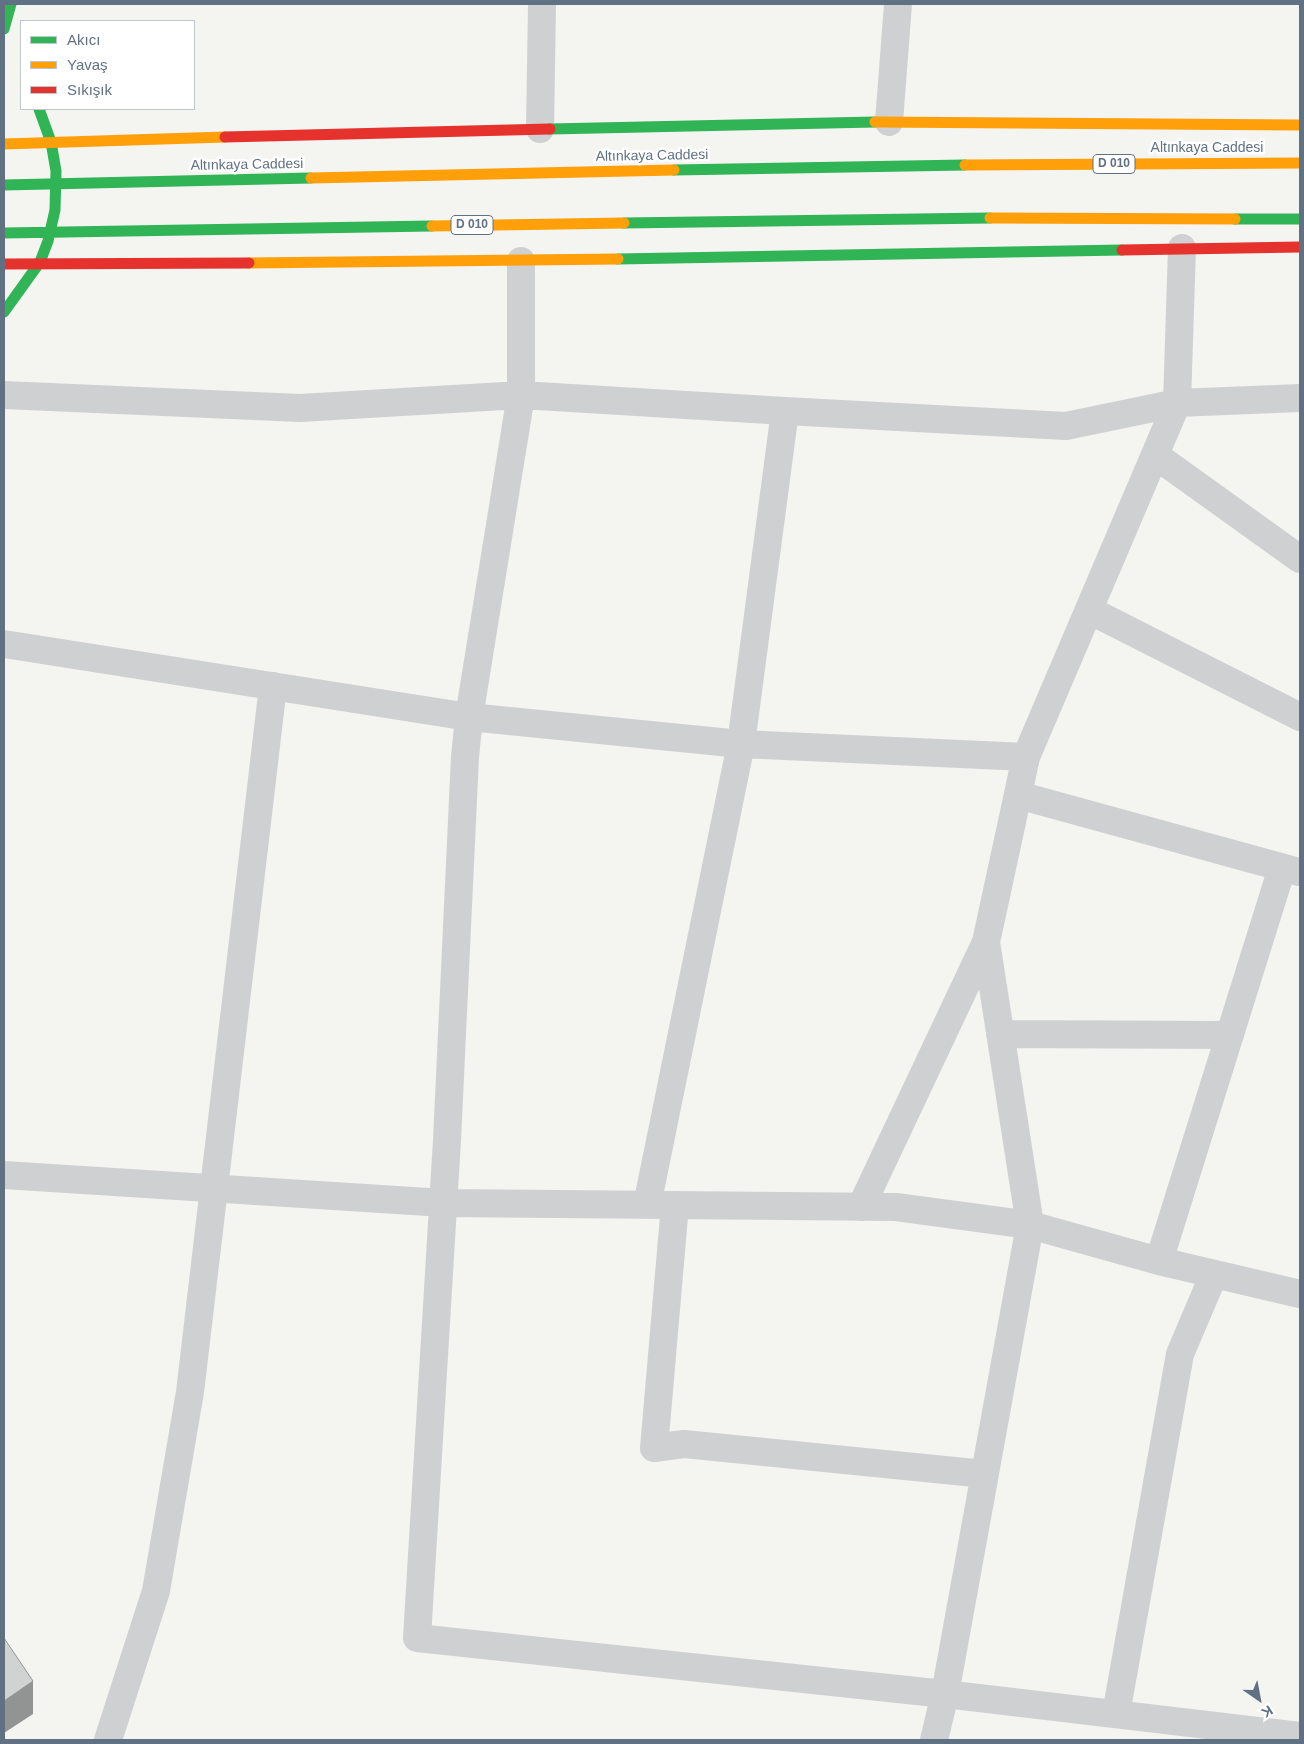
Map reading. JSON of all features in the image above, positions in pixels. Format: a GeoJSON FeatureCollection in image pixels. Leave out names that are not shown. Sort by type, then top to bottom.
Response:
{"type":"FeatureCollection","features":[{"type":"Feature","properties":{"kind":"main road"},"geometry":{"type":"LineString","coordinates":[[4,29],[11,4]]}},
{"type":"Feature","properties":{"kind":"main road"},"geometry":{"type":"LineString","coordinates":[[4,312],[40,262],[48,241],[55,210],[56,171],[51,142],[40,110]]}},
{"type":"Feature","properties":{"kind":"main road"},"geometry":{"type":"LineString","coordinates":[[4,144],[540,129],[889,122],[1300,125]]}},
{"type":"Feature","properties":{"kind":"main road","name":"Altınkaya Caddesi"},"geometry":{"type":"LineString","coordinates":[[4,185],[928,165],[1300,162]]}},
{"type":"Feature","properties":{"kind":"main road","name":"D 010"},"geometry":{"type":"LineString","coordinates":[[4,233],[940,218],[1300,219]]}},
{"type":"Feature","properties":{"kind":"main road"},"geometry":{"type":"LineString","coordinates":[[4,264],[40,262],[521,261],[1300,247]]}},
{"type":"Feature","properties":{"kind":"street"},"geometry":{"type":"LineString","coordinates":[[540,129],[542,4]]}},
{"type":"Feature","properties":{"kind":"street"},"geometry":{"type":"LineString","coordinates":[[889,122],[898,4]]}},
{"type":"Feature","properties":{"kind":"street"},"geometry":{"type":"LineString","coordinates":[[861,1207],[986,942],[1026,757],[1177,403],[1182,248]]}},
{"type":"Feature","properties":{"kind":"street"},"geometry":{"type":"LineString","coordinates":[[521,261],[521,395],[469,717],[465,757],[444,1203],[417,1638],[945,1694],[1300,1736]]}},
{"type":"Feature","properties":{"kind":"street"},"geometry":{"type":"LineString","coordinates":[[4,395],[300,408],[521,395],[1066,426],[1177,403],[1300,398]]}},
{"type":"Feature","properties":{"kind":"street"},"geometry":{"type":"LineString","coordinates":[[647,1205],[741,744],[785,411]]}},
{"type":"Feature","properties":{"kind":"street"},"geometry":{"type":"LineString","coordinates":[[1155,455],[1300,559]]}},
{"type":"Feature","properties":{"kind":"street"},"geometry":{"type":"LineString","coordinates":[[1089,610],[1300,717]]}},
{"type":"Feature","properties":{"kind":"street"},"geometry":{"type":"LineString","coordinates":[[4,644],[469,717],[741,744],[1026,757]]}},
{"type":"Feature","properties":{"kind":"street"},"geometry":{"type":"LineString","coordinates":[[108,1740],[156,1591],[190,1392],[273,686]]}},
{"type":"Feature","properties":{"kind":"street"},"geometry":{"type":"LineString","coordinates":[[1018,795],[1291,870],[1230,1035],[1159,1260]]}},
{"type":"Feature","properties":{"kind":"street"},"geometry":{"type":"LineString","coordinates":[[934,1740],[945,1694],[1030,1225],[986,942]]}},
{"type":"Feature","properties":{"kind":"street"},"geometry":{"type":"LineString","coordinates":[[1000,1034],[1230,1035]]}},
{"type":"Feature","properties":{"kind":"street"},"geometry":{"type":"LineString","coordinates":[[4,1174],[444,1203],[896,1207],[1030,1225],[1159,1260],[1300,1294]]}},
{"type":"Feature","properties":{"kind":"street"},"geometry":{"type":"LineString","coordinates":[[675,1205],[654,1448],[684,1444],[985,1474]]}},
{"type":"Feature","properties":{"kind":"street"},"geometry":{"type":"LineString","coordinates":[[1116,1714],[1180,1354],[1214,1274]]}},
{"type":"Feature","properties":{"kind":"building"},"geometry":{"type":"Polygon","coordinates":[[[4,1638],[33,1681],[4,1701],[4,1638]]]}},
{"type":"Feature","properties":{"kind":"traffic: fast"},"geometry":{"type":"LineString","coordinates":[[4,29],[11,4]]}},
{"type":"Feature","properties":{"kind":"traffic: fast"},"geometry":{"type":"LineString","coordinates":[[4,312],[40,262],[48,241],[55,210],[56,171],[51,142],[39,110]]}},
{"type":"Feature","properties":{"kind":"traffic: fast"},"geometry":{"type":"LineString","coordinates":[[550,129],[875,122]]}},
{"type":"Feature","properties":{"kind":"traffic: fast"},"geometry":{"type":"LineString","coordinates":[[674,170],[965,165]]}},
{"type":"Feature","properties":{"kind":"traffic: fast"},"geometry":{"type":"LineString","coordinates":[[4,185],[311,178]]}},
{"type":"Feature","properties":{"kind":"traffic: fast"},"geometry":{"type":"LineString","coordinates":[[624,223],[990,218]]}},
{"type":"Feature","properties":{"kind":"traffic: fast"},"geometry":{"type":"LineString","coordinates":[[1235,219],[1300,219]]}},
{"type":"Feature","properties":{"kind":"traffic: fast"},"geometry":{"type":"LineString","coordinates":[[4,233],[432,226]]}},
{"type":"Feature","properties":{"kind":"traffic: fast"},"geometry":{"type":"LineString","coordinates":[[618,259],[1122,250]]}},
{"type":"Feature","properties":{"kind":"traffic: slow"},"geometry":{"type":"LineString","coordinates":[[875,122],[1300,125]]}},
{"type":"Feature","properties":{"kind":"traffic: slow"},"geometry":{"type":"LineString","coordinates":[[4,144],[225,137]]}},
{"type":"Feature","properties":{"kind":"traffic: slow"},"geometry":{"type":"LineString","coordinates":[[965,165],[1300,163]]}},
{"type":"Feature","properties":{"kind":"traffic: slow"},"geometry":{"type":"LineString","coordinates":[[311,178],[674,170]]}},
{"type":"Feature","properties":{"kind":"traffic: slow"},"geometry":{"type":"LineString","coordinates":[[990,218],[1235,219]]}},
{"type":"Feature","properties":{"kind":"traffic: slow"},"geometry":{"type":"LineString","coordinates":[[432,226],[624,223]]}},
{"type":"Feature","properties":{"kind":"traffic: slow"},"geometry":{"type":"LineString","coordinates":[[249,263],[618,259]]}},
{"type":"Feature","properties":{"kind":"traffic: jam"},"geometry":{"type":"LineString","coordinates":[[225,137],[550,129]]}},
{"type":"Feature","properties":{"kind":"traffic: jam"},"geometry":{"type":"LineString","coordinates":[[1122,250],[1300,247]]}},
{"type":"Feature","properties":{"kind":"traffic: jam"},"geometry":{"type":"LineString","coordinates":[[4,264],[249,263]]}}]}
